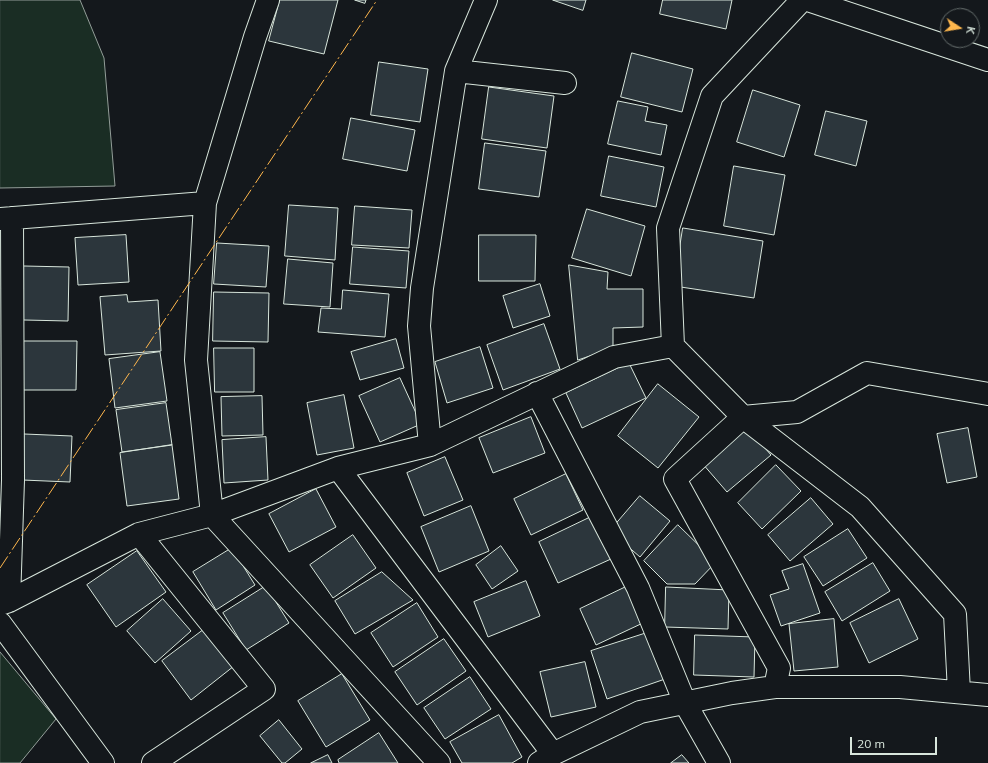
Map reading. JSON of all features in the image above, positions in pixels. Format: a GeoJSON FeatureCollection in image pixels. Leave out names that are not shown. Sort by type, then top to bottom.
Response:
{"type":"FeatureCollection","features":[{"type":"Feature","properties":{"kind":"street"},"geometry":{"type":"LineString","coordinates":[[268,0],[255,37],[205,203],[196,360],[212,515],[439,763]]}},
{"type":"Feature","properties":{"kind":"street"},"geometry":{"type":"LineString","coordinates":[[430,445],[419,326],[422,288],[456,71],[486,0]]}},
{"type":"Feature","properties":{"kind":"street"},"geometry":{"type":"LineString","coordinates":[[802,0],[712,96],[668,228],[673,346],[743,417],[860,507],[955,614],[958,692]]}},
{"type":"Feature","properties":{"kind":"street"},"geometry":{"type":"LineString","coordinates":[[808,0],[988,60]]}},
{"type":"Feature","properties":{"kind":"street"},"geometry":{"type":"LineString","coordinates":[[456,71],[565,83]]}},
{"type":"Feature","properties":{"kind":"street"},"geometry":{"type":"LineString","coordinates":[[4,602],[13,480],[6,219],[205,203]]}},
{"type":"Feature","properties":{"kind":"street"},"geometry":{"type":"LineString","coordinates":[[4,602],[139,534],[212,515],[338,468],[430,445],[537,393],[614,358],[673,346]]}},
{"type":"Feature","properties":{"kind":"street"},"geometry":{"type":"LineString","coordinates":[[775,687],[779,668],[675,479],[743,417],[797,412],[867,373],[988,394]]}},
{"type":"Feature","properties":{"kind":"street"},"geometry":{"type":"LineString","coordinates":[[537,393],[638,588],[685,703],[719,763]]}},
{"type":"Feature","properties":{"kind":"street"},"geometry":{"type":"LineString","coordinates":[[338,468],[546,758],[640,712],[732,693],[775,687],[900,687],[988,695]]}},
{"type":"Feature","properties":{"kind":"street"},"geometry":{"type":"LineString","coordinates":[[139,534],[264,689],[153,763]]}},
{"type":"Feature","properties":{"kind":"street"},"geometry":{"type":"LineString","coordinates":[[0,623],[103,763]]}},
{"type":"Feature","properties":{"kind":"green space"},"geometry":{"type":"Polygon","coordinates":[[[0,0],[80,0],[104,58],[115,186],[0,188],[0,0]]]}},
{"type":"Feature","properties":{"kind":"green space"},"geometry":{"type":"Polygon","coordinates":[[[0,652],[56,719],[20,763],[0,763],[0,652]]]}},
{"type":"Feature","properties":{"kind":"building"},"geometry":{"type":"Polygon","coordinates":[[[280,0],[338,0],[324,54],[269,41],[280,0]]]}},
{"type":"Feature","properties":{"kind":"building"},"geometry":{"type":"Polygon","coordinates":[[[355,0],[366,0],[365,3],[355,0]]]}},
{"type":"Feature","properties":{"kind":"building"},"geometry":{"type":"Polygon","coordinates":[[[553,0],[586,0],[583,10],[553,0]]]}},
{"type":"Feature","properties":{"kind":"building"},"geometry":{"type":"Polygon","coordinates":[[[663,0],[732,0],[726,29],[660,14],[663,0]]]}},
{"type":"Feature","properties":{"kind":"building"},"geometry":{"type":"Polygon","coordinates":[[[632,53],[693,69],[682,112],[621,97],[632,53]]]}},
{"type":"Feature","properties":{"kind":"building"},"geometry":{"type":"Polygon","coordinates":[[[379,62],[428,69],[420,122],[371,115],[379,62]]]}},
{"type":"Feature","properties":{"kind":"building"},"geometry":{"type":"Polygon","coordinates":[[[489,87],[554,96],[547,148],[482,139],[489,87]]]}},
{"type":"Feature","properties":{"kind":"building"},"geometry":{"type":"Polygon","coordinates":[[[753,90],[800,105],[784,157],[737,142],[753,90]]]}},
{"type":"Feature","properties":{"kind":"building"},"geometry":{"type":"Polygon","coordinates":[[[618,101],[648,107],[645,121],[667,125],[661,155],[608,144],[618,101]]]}},
{"type":"Feature","properties":{"kind":"building"},"geometry":{"type":"Polygon","coordinates":[[[826,111],[867,121],[856,166],[815,155],[826,111]]]}},
{"type":"Feature","properties":{"kind":"building"},"geometry":{"type":"Polygon","coordinates":[[[351,118],[415,130],[407,171],[343,159],[351,118]]]}},
{"type":"Feature","properties":{"kind":"building"},"geometry":{"type":"Polygon","coordinates":[[[485,143],[546,151],[539,197],[479,189],[485,143]]]}},
{"type":"Feature","properties":{"kind":"building"},"geometry":{"type":"Polygon","coordinates":[[[609,156],[664,167],[656,207],[601,196],[609,156]]]}},
{"type":"Feature","properties":{"kind":"building"},"geometry":{"type":"Polygon","coordinates":[[[734,166],[785,175],[774,235],[724,226],[734,166]]]}},
{"type":"Feature","properties":{"kind":"building"},"geometry":{"type":"Polygon","coordinates":[[[289,205],[338,208],[335,260],[285,256],[289,205]]]}},
{"type":"Feature","properties":{"kind":"building"},"geometry":{"type":"Polygon","coordinates":[[[355,206],[412,210],[409,248],[352,245],[355,206]]]}},
{"type":"Feature","properties":{"kind":"building"},"geometry":{"type":"Polygon","coordinates":[[[587,209],[645,226],[631,276],[572,258],[587,209]]]}},
{"type":"Feature","properties":{"kind":"building"},"geometry":{"type":"Polygon","coordinates":[[[683,228],[763,241],[754,298],[674,286],[683,228]]]}},
{"type":"Feature","properties":{"kind":"building"},"geometry":{"type":"Polygon","coordinates":[[[126,235],[129,282],[78,285],[75,238],[126,235]]]}},
{"type":"Feature","properties":{"kind":"building"},"geometry":{"type":"Polygon","coordinates":[[[479,235],[536,235],[535,281],[479,281],[479,235]]]}},
{"type":"Feature","properties":{"kind":"building"},"geometry":{"type":"Polygon","coordinates":[[[217,243],[269,246],[266,287],[214,284],[217,243]]]}},
{"type":"Feature","properties":{"kind":"building"},"geometry":{"type":"Polygon","coordinates":[[[353,247],[409,251],[406,288],[350,284],[353,247]]]}},
{"type":"Feature","properties":{"kind":"building"},"geometry":{"type":"Polygon","coordinates":[[[288,259],[333,263],[330,307],[284,304],[288,259]]]}},
{"type":"Feature","properties":{"kind":"building"},"geometry":{"type":"Polygon","coordinates":[[[569,265],[608,272],[607,289],[643,289],[643,327],[613,328],[613,348],[578,360],[569,265]]]}},
{"type":"Feature","properties":{"kind":"building"},"geometry":{"type":"Polygon","coordinates":[[[24,266],[69,267],[68,321],[24,320],[24,266]]]}},
{"type":"Feature","properties":{"kind":"building"},"geometry":{"type":"Polygon","coordinates":[[[540,284],[550,316],[513,328],[503,296],[540,284]]]}},
{"type":"Feature","properties":{"kind":"building"},"geometry":{"type":"Polygon","coordinates":[[[343,290],[389,294],[385,337],[318,332],[321,308],[341,309],[343,290]]]}},
{"type":"Feature","properties":{"kind":"building"},"geometry":{"type":"Polygon","coordinates":[[[214,292],[269,293],[268,342],[213,341],[214,292]]]}},
{"type":"Feature","properties":{"kind":"building"},"geometry":{"type":"Polygon","coordinates":[[[127,295],[128,302],[158,300],[161,351],[105,355],[100,297],[127,295]]]}},
{"type":"Feature","properties":{"kind":"building"},"geometry":{"type":"Polygon","coordinates":[[[544,324],[560,369],[503,390],[487,345],[544,324]]]}},
{"type":"Feature","properties":{"kind":"building"},"geometry":{"type":"Polygon","coordinates":[[[396,339],[404,368],[360,380],[351,352],[396,339]]]}},
{"type":"Feature","properties":{"kind":"building"},"geometry":{"type":"Polygon","coordinates":[[[19,341],[77,341],[76,390],[19,390],[19,341]]]}},
{"type":"Feature","properties":{"kind":"building"},"geometry":{"type":"Polygon","coordinates":[[[480,347],[493,388],[447,403],[435,362],[480,347]]]}},
{"type":"Feature","properties":{"kind":"building"},"geometry":{"type":"Polygon","coordinates":[[[214,348],[254,348],[254,392],[215,392],[214,348]]]}},
{"type":"Feature","properties":{"kind":"building"},"geometry":{"type":"Polygon","coordinates":[[[160,352],[167,401],[115,408],[109,359],[160,352]]]}},
{"type":"Feature","properties":{"kind":"building"},"geometry":{"type":"Polygon","coordinates":[[[629,363],[646,398],[582,428],[566,393],[629,363]]]}},
{"type":"Feature","properties":{"kind":"building"},"geometry":{"type":"Polygon","coordinates":[[[400,378],[421,424],[380,442],[359,396],[400,378]]]}},
{"type":"Feature","properties":{"kind":"building"},"geometry":{"type":"Polygon","coordinates":[[[658,384],[699,417],[658,468],[618,436],[658,384]]]}},
{"type":"Feature","properties":{"kind":"building"},"geometry":{"type":"Polygon","coordinates":[[[344,395],[354,448],[317,455],[307,403],[344,395]]]}},
{"type":"Feature","properties":{"kind":"building"},"geometry":{"type":"Polygon","coordinates":[[[262,396],[263,435],[222,436],[221,397],[262,396]]]}},
{"type":"Feature","properties":{"kind":"building"},"geometry":{"type":"Polygon","coordinates":[[[166,403],[172,445],[122,452],[116,410],[166,403]]]}},
{"type":"Feature","properties":{"kind":"building"},"geometry":{"type":"Polygon","coordinates":[[[531,417],[545,453],[493,473],[479,438],[531,417]]]}},
{"type":"Feature","properties":{"kind":"building"},"geometry":{"type":"Polygon","coordinates":[[[746,426],[771,455],[727,492],[702,463],[746,426]]]}},
{"type":"Feature","properties":{"kind":"building"},"geometry":{"type":"Polygon","coordinates":[[[968,428],[977,477],[947,483],[937,434],[968,428]]]}},
{"type":"Feature","properties":{"kind":"building"},"geometry":{"type":"Polygon","coordinates":[[[24,434],[72,436],[70,482],[22,480],[24,434]]]}},
{"type":"Feature","properties":{"kind":"building"},"geometry":{"type":"Polygon","coordinates":[[[266,437],[268,480],[224,483],[222,440],[266,437]]]}},
{"type":"Feature","properties":{"kind":"building"},"geometry":{"type":"Polygon","coordinates":[[[172,445],[179,499],[127,506],[120,453],[172,445]]]}},
{"type":"Feature","properties":{"kind":"building"},"geometry":{"type":"Polygon","coordinates":[[[445,457],[463,500],[424,516],[407,473],[445,457]]]}},
{"type":"Feature","properties":{"kind":"building"},"geometry":{"type":"Polygon","coordinates":[[[776,465],[801,491],[762,529],[738,503],[776,465]]]}},
{"type":"Feature","properties":{"kind":"building"},"geometry":{"type":"Polygon","coordinates":[[[566,474],[583,510],[531,535],[514,499],[566,474]]]}},
{"type":"Feature","properties":{"kind":"building"},"geometry":{"type":"Polygon","coordinates":[[[316,489],[336,527],[289,552],[269,514],[316,489]]]}},
{"type":"Feature","properties":{"kind":"building"},"geometry":{"type":"Polygon","coordinates":[[[640,496],[670,521],[640,557],[610,531],[640,496]]]}},
{"type":"Feature","properties":{"kind":"building"},"geometry":{"type":"Polygon","coordinates":[[[811,498],[833,524],[790,561],[768,535],[811,498]]]}},
{"type":"Feature","properties":{"kind":"building"},"geometry":{"type":"Polygon","coordinates":[[[471,506],[489,551],[439,572],[421,527],[471,506]]]}},
{"type":"Feature","properties":{"kind":"building"},"geometry":{"type":"Polygon","coordinates":[[[591,517],[611,559],[558,583],[539,542],[591,517]]]}},
{"type":"Feature","properties":{"kind":"building"},"geometry":{"type":"Polygon","coordinates":[[[678,525],[716,562],[695,584],[667,584],[644,561],[678,525]]]}},
{"type":"Feature","properties":{"kind":"building"},"geometry":{"type":"Polygon","coordinates":[[[848,529],[867,558],[823,586],[804,557],[848,529]]]}},
{"type":"Feature","properties":{"kind":"building"},"geometry":{"type":"Polygon","coordinates":[[[353,535],[376,568],[333,598],[310,565],[353,535]]]}},
{"type":"Feature","properties":{"kind":"building"},"geometry":{"type":"Polygon","coordinates":[[[501,546],[518,571],[492,589],[476,565],[501,546]]]}},
{"type":"Feature","properties":{"kind":"building"},"geometry":{"type":"Polygon","coordinates":[[[232,548],[255,585],[216,610],[193,572],[232,548]]]}},
{"type":"Feature","properties":{"kind":"building"},"geometry":{"type":"Polygon","coordinates":[[[137,551],[166,592],[116,627],[87,585],[137,551]]]}},
{"type":"Feature","properties":{"kind":"building"},"geometry":{"type":"Polygon","coordinates":[[[873,563],[890,591],[842,621],[825,592],[873,563]]]}},
{"type":"Feature","properties":{"kind":"building"},"geometry":{"type":"Polygon","coordinates":[[[803,564],[820,613],[781,626],[770,595],[789,589],[782,571],[803,564]]]}},
{"type":"Feature","properties":{"kind":"building"},"geometry":{"type":"Polygon","coordinates":[[[382,572],[413,600],[355,634],[335,601],[382,572]]]}},
{"type":"Feature","properties":{"kind":"building"},"geometry":{"type":"Polygon","coordinates":[[[526,581],[540,616],[488,637],[474,602],[526,581]]]}},
{"type":"Feature","properties":{"kind":"building"},"geometry":{"type":"Polygon","coordinates":[[[266,586],[289,623],[246,650],[223,613],[266,586]]]}},
{"type":"Feature","properties":{"kind":"building"},"geometry":{"type":"Polygon","coordinates":[[[628,586],[645,622],[596,645],[580,609],[628,586]]]}},
{"type":"Feature","properties":{"kind":"building"},"geometry":{"type":"Polygon","coordinates":[[[666,587],[729,590],[728,629],[665,627],[666,587]]]}},
{"type":"Feature","properties":{"kind":"building"},"geometry":{"type":"Polygon","coordinates":[[[163,599],[191,631],[155,663],[127,631],[163,599]]]}},
{"type":"Feature","properties":{"kind":"building"},"geometry":{"type":"Polygon","coordinates":[[[899,599],[918,639],[869,663],[850,623],[899,599]]]}},
{"type":"Feature","properties":{"kind":"building"},"geometry":{"type":"Polygon","coordinates":[[[417,603],[438,637],[393,667],[371,633],[417,603]]]}},
{"type":"Feature","properties":{"kind":"building"},"geometry":{"type":"Polygon","coordinates":[[[834,619],[838,667],[794,671],[789,624],[834,619]]]}},
{"type":"Feature","properties":{"kind":"building"},"geometry":{"type":"Polygon","coordinates":[[[206,628],[234,666],[191,700],[162,661],[206,628]]]}},
{"type":"Feature","properties":{"kind":"building"},"geometry":{"type":"Polygon","coordinates":[[[653,631],[668,678],[607,699],[591,651],[653,631]]]}},
{"type":"Feature","properties":{"kind":"building"},"geometry":{"type":"Polygon","coordinates":[[[695,635],[755,637],[754,677],[694,675],[695,635]]]}},
{"type":"Feature","properties":{"kind":"building"},"geometry":{"type":"Polygon","coordinates":[[[444,639],[466,671],[417,705],[395,672],[444,639]]]}},
{"type":"Feature","properties":{"kind":"building"},"geometry":{"type":"Polygon","coordinates":[[[585,662],[596,707],[551,717],[540,672],[585,662]]]}},
{"type":"Feature","properties":{"kind":"building"},"geometry":{"type":"Polygon","coordinates":[[[342,674],[370,720],[326,747],[298,701],[342,674]]]}},
{"type":"Feature","properties":{"kind":"building"},"geometry":{"type":"Polygon","coordinates":[[[470,677],[491,709],[445,739],[424,708],[470,677]]]}},
{"type":"Feature","properties":{"kind":"building"},"geometry":{"type":"Polygon","coordinates":[[[499,715],[522,757],[512,763],[462,763],[450,742],[499,715]]]}},
{"type":"Feature","properties":{"kind":"building"},"geometry":{"type":"Polygon","coordinates":[[[279,720],[302,749],[285,763],[282,763],[260,736],[279,720]]]}},
{"type":"Feature","properties":{"kind":"building"},"geometry":{"type":"Polygon","coordinates":[[[379,733],[398,763],[339,763],[338,760],[379,733]]]}},
{"type":"Feature","properties":{"kind":"building"},"geometry":{"type":"Polygon","coordinates":[[[328,755],[332,763],[311,763],[328,755]]]}},
{"type":"Feature","properties":{"kind":"building"},"geometry":{"type":"Polygon","coordinates":[[[682,755],[689,763],[671,763],[682,755]]]}},
{"type":"Feature","properties":{"kind":"power"},"geometry":{"type":"LineString","coordinates":[[0,568],[377,0]]}}]}
